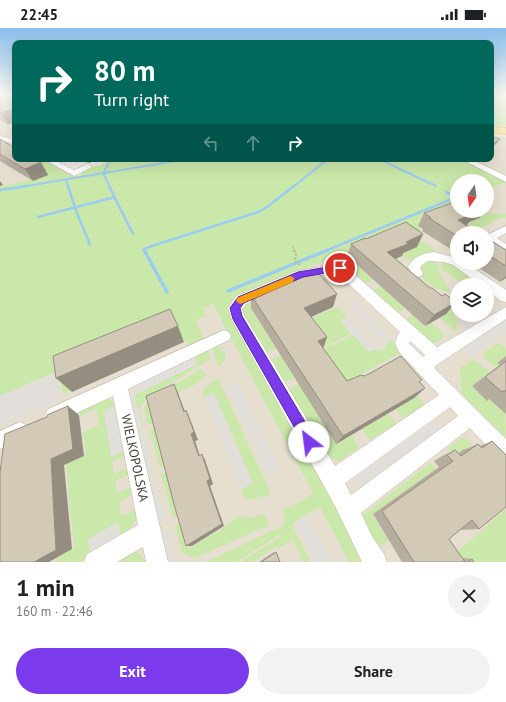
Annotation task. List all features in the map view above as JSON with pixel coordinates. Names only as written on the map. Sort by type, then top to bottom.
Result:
[{"type":"main road","points":[[494,126],[506,127]]},
{"type":"main road","points":[[494,129],[506,131]]},
{"type":"street","points":[[2,140],[12,142]]},
{"type":"street","points":[[53,162],[74,173],[88,167]]},
{"type":"street","points":[[471,162],[506,179]]},
{"type":"street","points":[[506,229],[489,238],[506,249]]},
{"type":"street","points":[[417,273],[414,267],[427,257],[442,257],[450,260]]},
{"type":"street","points":[[373,559],[355,528],[348,510],[332,480],[237,316],[235,308],[237,303],[241,300],[301,274],[340,268],[436,356]]},
{"type":"street","points":[[467,270],[506,297]]},
{"type":"street","points":[[427,372],[428,362],[506,312]]},
{"type":"street","points":[[411,332],[403,338],[402,343],[404,348],[506,452]]},
{"type":"street","points":[[0,440],[224,336]]},
{"type":"street","name":"WIELKOPOLSKA","points":[[114,388],[157,562]]},
{"type":"street","points":[[332,480],[452,397]]},
{"type":"street","points":[[348,510],[471,417]]},
{"type":"street","points":[[95,562],[150,530]]},
{"type":"path","points":[[293,247],[296,254],[295,261],[300,265]]},
{"type":"shaded area","points":[[0,119],[12,119],[12,140],[8,145],[12,153],[12,162],[24,162],[59,174],[40,182],[0,188]]},
{"type":"shaded area","points":[[494,136],[506,137],[506,181],[469,162],[494,162]]},
{"type":"shaded area","points":[[506,182],[506,562],[0,562],[0,392],[218,299],[450,205],[450,218],[494,218],[494,187]]},
{"type":"shaded area","points":[[353,299],[391,340],[385,345],[347,303]]},
{"type":"shaded area","points":[[348,316],[377,349],[368,352],[342,321]]},
{"type":"shaded area","points":[[506,319],[506,333],[471,356],[461,349]]},
{"type":"shaded area","points":[[464,322],[480,322],[469,329]]},
{"type":"shaded area","points":[[193,355],[198,364],[134,395],[131,385]]},
{"type":"shaded area","points":[[54,373],[55,380],[60,379],[61,388],[57,391],[58,400],[0,427],[0,396]]},
{"type":"shaded area","points":[[237,382],[279,468],[268,474],[227,387]]},
{"type":"shaded area","points":[[214,393],[253,483],[241,490],[204,398]]},
{"type":"shaded area","points":[[134,395],[143,428],[137,431],[129,397]]},
{"type":"shaded area","points":[[115,406],[124,451],[111,457],[104,411]]},
{"type":"shaded area","points":[[432,420],[441,430],[364,489],[355,476]]},
{"type":"shaded area","points":[[144,433],[153,471],[147,474],[138,436]]},
{"type":"shaded area","points":[[155,477],[166,522],[159,526],[148,480]]},
{"type":"shaded area","points":[[307,514],[331,562],[314,562],[295,522]]},
{"type":"shaded area","points":[[118,522],[121,538],[90,556],[88,539]]},
{"type":"shaded area","points":[[168,529],[175,562],[167,562],[161,533]]},
{"type":"green space","points":[[494,119],[506,119],[506,126],[494,124]]},
{"type":"green space","points":[[24,162],[47,162],[73,176],[81,175],[81,172],[90,167],[102,165],[104,162],[106,162],[103,167],[107,162],[469,162],[491,174],[450,174],[450,210],[416,226],[422,230],[418,232],[420,239],[435,250],[436,253],[417,260],[409,260],[405,258],[400,255],[417,246],[398,233],[347,256],[352,261],[346,264],[335,257],[304,269],[300,266],[303,269],[236,299],[366,562],[349,562],[320,507],[292,524],[310,562],[303,562],[293,539],[279,548],[277,546],[253,562],[241,562],[280,537],[279,535],[236,562],[206,562],[284,525],[283,508],[297,504],[313,493],[213,304],[204,308],[206,316],[196,320],[205,340],[190,347],[187,341],[185,342],[177,325],[66,394],[62,392],[60,379],[55,381],[54,373],[0,396],[0,186],[30,180],[32,181],[48,175]]},
{"type":"green space","points":[[494,176],[506,182],[494,187]]},
{"type":"green space","points":[[494,214],[506,214],[506,218],[501,218],[484,226],[469,226],[466,224],[479,218],[494,218]]},
{"type":"green space","points":[[395,257],[416,274],[450,309],[450,322],[457,322],[456,330],[455,331],[440,318],[446,314],[388,266]]},
{"type":"green space","points":[[437,259],[440,274],[450,292],[430,285],[422,277],[418,266],[423,261]]},
{"type":"green space","points":[[441,260],[444,260],[450,263],[450,270],[462,270],[470,278],[454,278],[442,269]]},
{"type":"green space","points":[[357,266],[373,280],[364,284],[350,271],[350,269]]},
{"type":"green space","points":[[380,286],[405,309],[398,313],[372,291]]},
{"type":"green space","points":[[257,299],[262,304],[251,309],[276,349],[268,352],[266,352],[242,311],[244,304]]},
{"type":"green space","points":[[338,307],[347,317],[340,320],[351,334],[322,348],[309,319]]},
{"type":"green space","points":[[412,315],[425,327],[432,323],[444,334],[442,335],[444,337],[432,345],[404,320]]},
{"type":"green space","points":[[354,335],[368,352],[375,349],[379,351],[387,348],[385,343],[391,340],[403,352],[354,378],[351,387],[322,350]]},
{"type":"green space","points":[[498,343],[506,348],[506,358],[504,357],[497,362],[500,365],[496,368],[483,357],[485,356],[482,354]]},
{"type":"green space","points":[[212,346],[220,348],[226,355],[225,360],[218,367]]},
{"type":"green space","points":[[208,348],[210,359],[148,397],[139,408],[143,428],[134,395],[198,364],[193,355]]},
{"type":"green space","points":[[280,355],[294,378],[284,382],[271,360]]},
{"type":"green space","points":[[474,359],[490,373],[471,386],[487,401],[489,399],[506,415],[506,438],[462,394],[460,368]]},
{"type":"green space","points":[[201,369],[206,375],[193,386],[152,404],[154,423],[148,425],[144,408],[150,399]]},
{"type":"green space","points":[[218,378],[271,494],[249,500],[244,496],[241,490],[252,482],[214,393],[204,398],[203,394],[205,388]]},
{"type":"green space","points":[[299,384],[336,444],[352,435],[359,448],[339,461],[328,456],[289,390]]},
{"type":"green space","points":[[417,396],[425,405],[403,417],[396,409]]},
{"type":"green space","points":[[108,398],[115,406],[111,456],[124,451],[125,456],[112,462],[114,474],[127,468],[128,475],[115,481],[117,493],[131,487],[132,495],[119,502],[121,516],[135,509],[137,519],[121,538],[119,523],[90,556],[80,562],[57,562],[57,558],[74,548],[66,464],[86,455],[83,432],[99,425],[96,409],[80,416],[80,413],[66,419],[65,414]]},
{"type":"green space","points":[[388,414],[395,422],[395,425],[370,440],[362,429]]},
{"type":"green space","points":[[155,428],[165,465],[160,468],[150,430]]},
{"type":"green space","points":[[462,438],[469,440],[472,444],[454,456],[448,448]]},
{"type":"green space","points":[[430,463],[436,469],[428,474],[431,478],[423,478],[372,514],[388,540],[381,546],[379,545],[368,531],[364,522],[365,514]]},
{"type":"green space","points":[[167,471],[179,515],[173,518],[161,474]]},
{"type":"green space","points":[[506,509],[506,562],[462,562],[456,553]]},
{"type":"green space","points":[[264,514],[269,525],[195,558],[182,553],[175,525],[181,522],[183,523],[190,548],[240,516],[250,518]]},
{"type":"green space","points":[[128,552],[138,553],[146,562],[112,562]]},
{"type":"building","points":[[494,137],[500,139],[494,143]]},
{"type":"building","points":[[0,139],[12,146],[12,161],[0,154]]},
{"type":"building","points":[[13,162],[41,162],[25,169]]},
{"type":"building","points":[[450,204],[450,218],[463,218],[458,220],[467,226],[450,226],[450,232],[424,213]]},
{"type":"building","points":[[406,222],[423,234],[406,242],[408,244],[387,252],[430,288],[442,296],[445,294],[450,298],[450,306],[434,315],[351,244],[365,238],[366,239]]},
{"type":"building","points":[[494,242],[506,250],[506,266],[494,258]]},
{"type":"building","points":[[316,270],[337,294],[304,308],[327,337],[318,341],[347,381],[361,375],[365,376],[401,356],[422,380],[419,382],[425,388],[343,436],[251,295]]},
{"type":"building","points":[[170,309],[178,326],[56,378],[53,356]]},
{"type":"building","points":[[506,361],[506,392],[504,390],[502,392],[485,377]]},
{"type":"building","points":[[174,384],[184,412],[186,410],[194,432],[191,434],[199,456],[202,454],[210,479],[207,481],[222,524],[186,546],[146,396]]},
{"type":"building","points":[[68,406],[73,449],[51,459],[56,550],[34,562],[0,562],[0,472],[5,434],[47,417],[47,415]]},
{"type":"building","points":[[492,441],[506,455],[506,507],[479,529],[472,520],[449,539],[465,562],[414,562],[382,511],[453,461],[447,455],[455,450],[461,456],[478,444],[482,448]]},
{"type":"building","points":[[276,552],[280,562],[261,562]]},
{"type":"waterway","points":[[103,173],[109,162]]},
{"type":"waterway","points":[[103,173],[169,162]]},
{"type":"waterway","points":[[293,187],[324,162]]},
{"type":"waterway","points":[[385,162],[436,186]]},
{"type":"waterway","points":[[66,179],[103,173]]},
{"type":"waterway","points":[[103,173],[110,187]]},
{"type":"waterway","points":[[26,186],[66,179]]},
{"type":"waterway","points":[[66,179],[68,187]]},
{"type":"waterway","points":[[0,190],[26,186]]},
{"type":"waterway","points":[[21,187],[26,186]]},
{"type":"waterway","points":[[68,186],[75,207]]},
{"type":"waterway","points":[[109,186],[115,197]]},
{"type":"waterway","points":[[144,251],[146,248],[258,212],[267,207],[294,186]]},
{"type":"waterway","points":[[325,251],[457,197],[446,192]]},
{"type":"waterway","points":[[75,207],[115,197]]},
{"type":"waterway","points":[[115,197],[133,234]]},
{"type":"waterway","points":[[38,217],[75,207]]},
{"type":"waterway","points":[[75,207],[90,245]]},
{"type":"waterway","points":[[298,262],[328,250]]},
{"type":"waterway","points":[[144,251],[167,292]]},
{"type":"waterway","points":[[228,291],[296,263]]},
{"type":"slow traffic","points":[[240,301],[290,279]]},
{"type":"route","points":[[309,442],[237,316],[235,308],[237,303],[241,300],[301,274],[340,268]]}]
